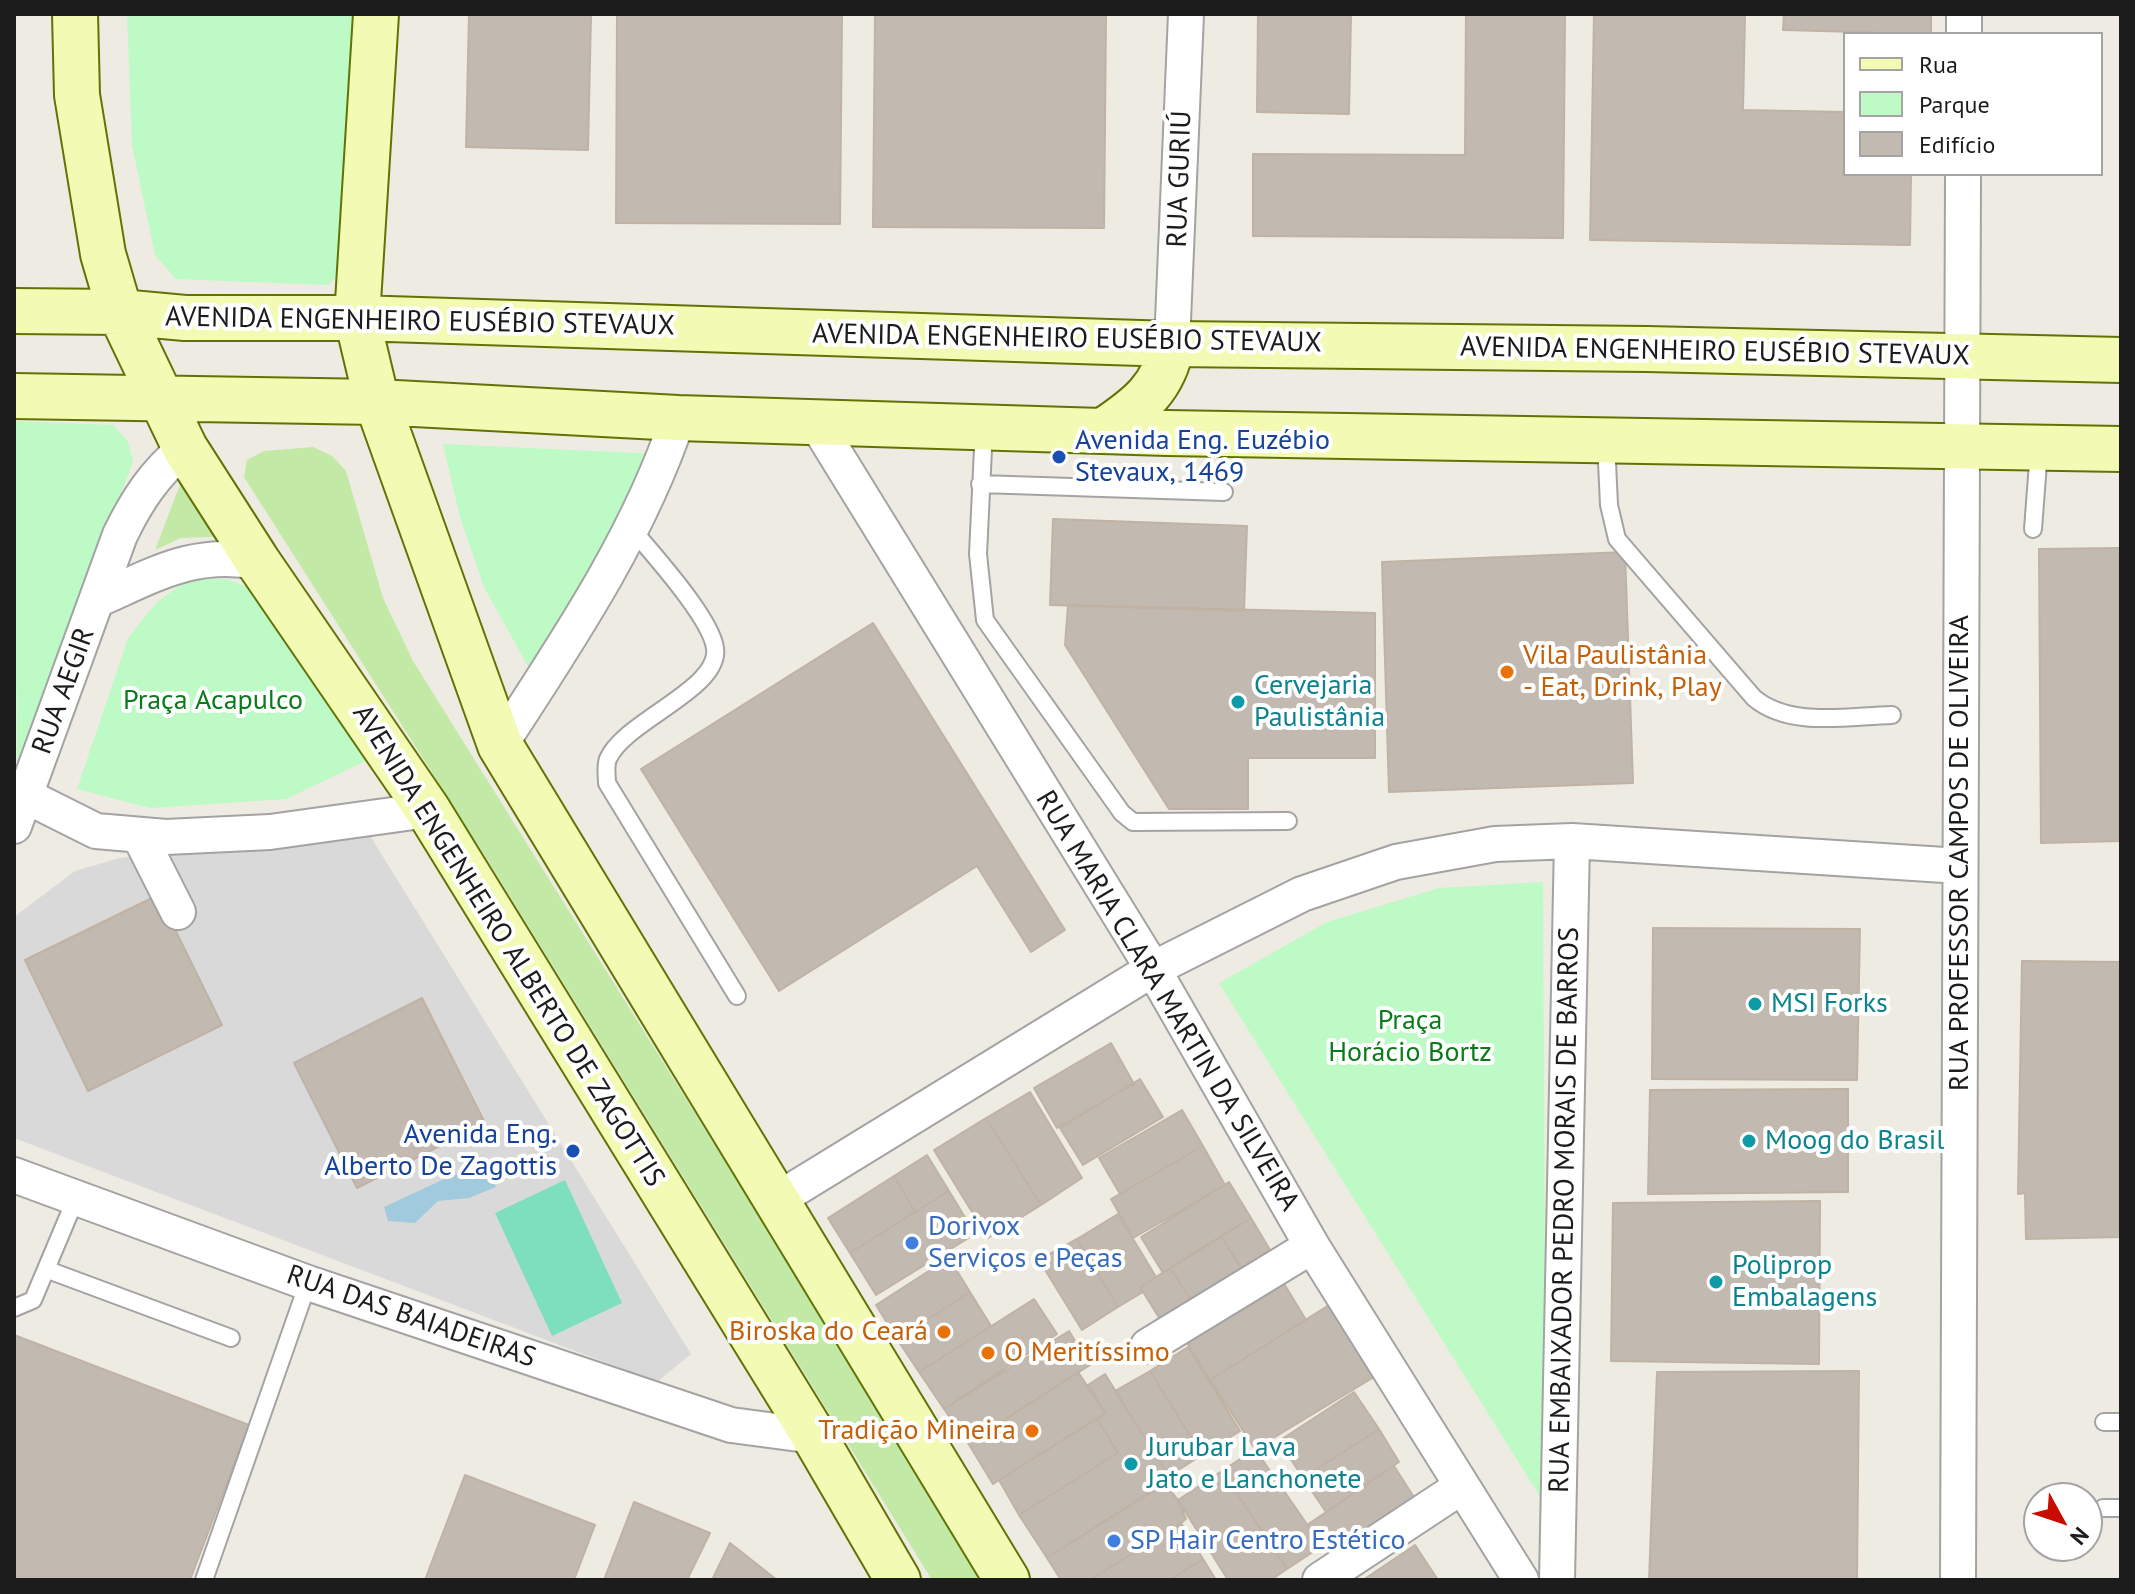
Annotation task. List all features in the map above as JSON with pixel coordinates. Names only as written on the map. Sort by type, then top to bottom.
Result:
[{"type":"main road","name":"AVENIDA ENGENHEIRO ALBERTO DE ZAGOTTIS","points":[[75,14],[77,95],[103,254],[120,312],[185,448],[258,562],[428,810],[814,1436],[898,1580]]},
{"type":"main road","points":[[376,14],[357,318],[377,402],[500,745],[1007,1580]]},
{"type":"main road","name":"AVENIDA ENGENHEIRO EUSÉBIO STEVAUX","points":[[14,311],[120,312],[185,318],[357,318],[1172,344],[2121,360]]},
{"type":"main road","points":[[1103,431],[1139,407],[1159,385],[1168,367],[1172,344]]},
{"type":"main road","points":[[14,396],[377,402],[678,418],[1103,431],[2121,449]]},
{"type":"street","name":"RUA GURIÚ","points":[[1172,344],[1186,14]]},
{"type":"street","name":"RUA PROFESSOR CAMPOS DE OLIVEIRA","points":[[1958,1580],[1963,176]]},
{"type":"street","points":[[500,745],[600,589],[662,466],[678,418]]},
{"type":"street","name":"RUA MARIA CLARA MARTIN DA SILVEIRA","points":[[815,421],[1153,969],[1312,1246],[1521,1580]]},
{"type":"street","name":"RUA AEGIR","points":[[18,804],[138,498],[159,470],[185,448]]},
{"type":"street","name":"RUA AEGIR","points":[[97,600],[176,565],[204,558],[229,557],[258,562]]},
{"type":"street","points":[[18,804],[96,831],[166,837],[270,832],[428,810]]},
{"type":"street","points":[[139,835],[178,912]]},
{"type":"street","points":[[775,1201],[1153,969],[1302,894],[1396,862],[1495,844],[1572,841],[1960,866]]},
{"type":"street","name":"RUA EMBAIXADOR PEDRO MORAIS DE BARROS","points":[[1557,1580],[1572,841]]},
{"type":"street","name":"RUA DAS BAIADEIRAS","points":[[14,1175],[308,1283],[731,1425],[814,1436]]},
{"type":"street","points":[[1148,1346],[1312,1246]]},
{"type":"street","points":[[1320,1580],[1461,1487]]},
{"type":"lane","points":[[985,426],[978,554],[985,620],[1122,813],[1133,822],[1288,821]]},
{"type":"lane","points":[[1606,440],[1609,505],[1617,539],[1754,698],[1767,709],[1786,717],[1892,715]]},
{"type":"lane","points":[[2033,529],[2039,448]]},
{"type":"lane","points":[[980,484],[1224,492]]},
{"type":"lane","points":[[631,528],[686,595],[715,646],[715,663],[701,680],[619,742],[606,762],[607,783],[737,996]]},
{"type":"lane","points":[[14,1308],[33,1300],[76,1198]]},
{"type":"lane","points":[[48,1270],[231,1338]]},
{"type":"lane","points":[[204,1580],[308,1283]]},
{"type":"lane","points":[[2103,1508],[2121,1508]]},
{"type":"shaded area","points":[[369,834],[691,1354],[657,1382],[14,1138],[14,917],[75,871],[120,858]]},
{"type":"green space","points":[[127,14],[367,14],[350,264],[328,285],[176,279],[155,255],[132,145]]},
{"type":"green space","name":"Praça Acapulco","points":[[14,421],[113,425],[128,442],[133,462],[17,768]]},
{"type":"green space","points":[[443,444],[657,454],[600,571],[530,670],[484,587],[460,517]]},
{"type":"green space","points":[[313,447],[332,456],[346,471],[383,598],[413,661],[986,1580],[932,1580],[487,859],[244,477],[247,460],[264,451]]},
{"type":"green space","points":[[186,469],[235,536],[181,538],[155,550]]},
{"type":"green space","name":"Praça Acapulco","points":[[190,578],[227,579],[263,593],[374,757],[286,799],[150,808],[77,789],[128,638],[156,603]]},
{"type":"green space","name":"Praça Horácio Bortz","points":[[1543,882],[1546,1506],[1219,983],[1327,922],[1439,888]]},
{"type":"green space","points":[[565,1180],[622,1303],[552,1336],[495,1213]]},
{"type":"water","points":[[483,1161],[496,1187],[469,1198],[438,1201],[415,1223],[388,1221],[384,1207]]},
{"type":"building","points":[[469,14],[591,15],[588,150],[466,147]]},
{"type":"building","points":[[617,14],[842,14],[840,224],[616,223]]},
{"type":"building","points":[[875,14],[1106,14],[1104,228],[873,227]]},
{"type":"building","points":[[1258,14],[1351,14],[1349,114],[1257,112]]},
{"type":"building","points":[[1466,14],[1565,14],[1563,238],[1253,236],[1253,154],[1465,155]]},
{"type":"building","points":[[1594,14],[1745,14],[1743,110],[1843,112],[1843,176],[1911,176],[1910,245],[1590,240]]},
{"type":"building","points":[[1784,14],[1931,14],[1931,32],[1783,30]]},
{"type":"building","points":[[1053,519],[1247,526],[1244,611],[1050,605]]},
{"type":"building","points":[[2121,548],[2121,841],[2041,843],[2039,549]]},
{"type":"building","name":"Vila Paulistânia - Eat, Drink, Play","points":[[1625,552],[1633,783],[1389,792],[1382,562]]},
{"type":"building","name":"Cervejaria Paulistânia","points":[[1068,605],[1375,613],[1375,758],[1248,758],[1248,809],[1169,809],[1065,645]]},
{"type":"building","points":[[873,623],[1065,930],[1031,952],[977,866],[779,991],[641,769]]},
{"type":"building","points":[[158,895],[222,1025],[88,1091],[25,960]]},
{"type":"building","name":"MSI Forks","points":[[1653,928],[1860,929],[1857,1080],[1652,1079]]},
{"type":"building","points":[[2022,961],[2121,962],[2121,1237],[2026,1239],[2025,1193],[2018,1194]]},
{"type":"building","points":[[422,998],[485,1123],[357,1188],[294,1063]]},
{"type":"building","points":[[1111,1043],[1134,1084],[1057,1128],[1034,1088]]},
{"type":"building","points":[[1140,1079],[1163,1117],[1083,1165],[1060,1128]]},
{"type":"building","name":"Moog do Brasil","points":[[1848,1089],[1848,1192],[1648,1194],[1650,1090]]},
{"type":"building","points":[[1030,1092],[1082,1178],[1041,1205],[986,1118]]},
{"type":"building","points":[[1182,1110],[1203,1146],[1120,1194],[1099,1158]]},
{"type":"building","points":[[986,1118],[1041,1205],[988,1238],[934,1150]]},
{"type":"building","points":[[1203,1146],[1225,1185],[1133,1238],[1111,1199]]},
{"type":"building","points":[[927,1155],[949,1191],[915,1212],[894,1176]]},
{"type":"building","points":[[894,1176],[915,1212],[850,1253],[828,1218]]},
{"type":"building","points":[[1229,1182],[1251,1218],[1163,1273],[1141,1237]]},
{"type":"building","name":"Dorivox Serviços e Peças","points":[[949,1191],[975,1234],[876,1295],[850,1253]]},
{"type":"building","name":"Poliprop Embalagens","points":[[1820,1201],[1819,1364],[1611,1361],[1613,1203]]},
{"type":"building","points":[[1118,1214],[1156,1277],[1140,1287],[1143,1292],[1118,1307],[1077,1239]]},
{"type":"building","points":[[1251,1218],[1276,1260],[1247,1278],[1221,1236]]},
{"type":"building","points":[[1221,1236],[1249,1280],[1199,1312],[1170,1268]]},
{"type":"building","points":[[1077,1239],[1118,1307],[1082,1330],[1039,1260]]},
{"type":"building","points":[[949,1258],[970,1292],[897,1339],[876,1305]]},
{"type":"building","points":[[1170,1268],[1199,1312],[1168,1332],[1140,1287]]},
{"type":"building","points":[[1283,1282],[1306,1320],[1210,1380],[1186,1341]]},
{"type":"building","name":"Biroska do Ceará","points":[[970,1292],[991,1326],[919,1372],[897,1339]]},
{"type":"building","name":"O Meritíssimo","points":[[1034,1299],[1057,1334],[944,1409],[919,1372]]},
{"type":"building","points":[[1329,1305],[1374,1377],[1255,1449],[1210,1380]]},
{"type":"building","points":[[1069,1331],[1090,1365],[968,1443],[944,1409]]},
{"type":"building","points":[[14,1335],[249,1425],[190,1580],[14,1580]]},
{"type":"building","points":[[1188,1347],[1240,1431],[1202,1455],[1150,1371]]},
{"type":"building","points":[[1150,1371],[1202,1455],[1169,1476],[1115,1391]]},
{"type":"building","points":[[1859,1371],[1857,1580],[1649,1580],[1657,1372]]},
{"type":"building","name":"Tradição Mineira","points":[[1078,1372],[1105,1413],[993,1484],[968,1443]]},
{"type":"building","name":"Jurubar Lava Jato e Lanchonete","points":[[1105,1374],[1171,1480],[1047,1558],[1019,1515],[1118,1453],[1097,1419],[1105,1413],[1088,1385]]},
{"type":"building","points":[[1354,1392],[1379,1429],[1303,1478],[1279,1441]]},
{"type":"building","points":[[1097,1419],[1118,1453],[1019,1515],[999,1480]]},
{"type":"building","points":[[1379,1429],[1399,1462],[1326,1512],[1303,1478]]},
{"type":"building","points":[[1255,1449],[1322,1546],[1287,1569],[1222,1471]]},
{"type":"building","points":[[1394,1466],[1419,1505],[1333,1562],[1307,1525]]},
{"type":"building","points":[[1222,1471],[1287,1569],[1271,1580],[1228,1580],[1178,1500]]},
{"type":"building","points":[[465,1475],[595,1525],[574,1580],[425,1580]]},
{"type":"building","name":"SP Hair Centro Estético","points":[[1164,1483],[1178,1500],[1186,1519],[1090,1580],[1061,1580],[1047,1558]]},
{"type":"building","points":[[634,1502],[710,1533],[687,1580],[604,1580]]},
{"type":"building","points":[[1181,1523],[1203,1559],[1170,1580],[1090,1580]]},
{"type":"building","points":[[730,1543],[777,1580],[712,1580]]},
{"type":"building","points":[[1415,1545],[1438,1580],[1363,1580]]},
{"type":"building","points":[[1203,1559],[1216,1580],[1170,1580]]},
{"type":"place","name":"Avenida Eng. Euzébio Stevaux, 1469","points":[[1059,457]]},
{"type":"place","name":"Vila Paulistânia - Eat, Drink, Play","points":[[1507,672]]},
{"type":"place","name":"Cervejaria Paulistânia","points":[[1238,702]]},
{"type":"place","name":"MSI Forks","points":[[1755,1004]]},
{"type":"place","name":"Moog do Brasil","points":[[1749,1141]]},
{"type":"place","name":"Avenida Eng. Alberto De Zagottis","points":[[573,1151]]},
{"type":"place","name":"Dorivox Serviços e Peças","points":[[912,1243]]},
{"type":"place","name":"Poliprop Embalagens","points":[[1716,1282]]},
{"type":"place","name":"Biroska do Ceará","points":[[944,1332]]},
{"type":"place","name":"O Meritíssimo","points":[[988,1353]]},
{"type":"place","name":"Tradição Mineira","points":[[1032,1431]]},
{"type":"place","name":"Jurubar Lava Jato e Lanchonete","points":[[1131,1464]]},
{"type":"place","name":"SP Hair Centro Estético","points":[[1114,1541]]}]
